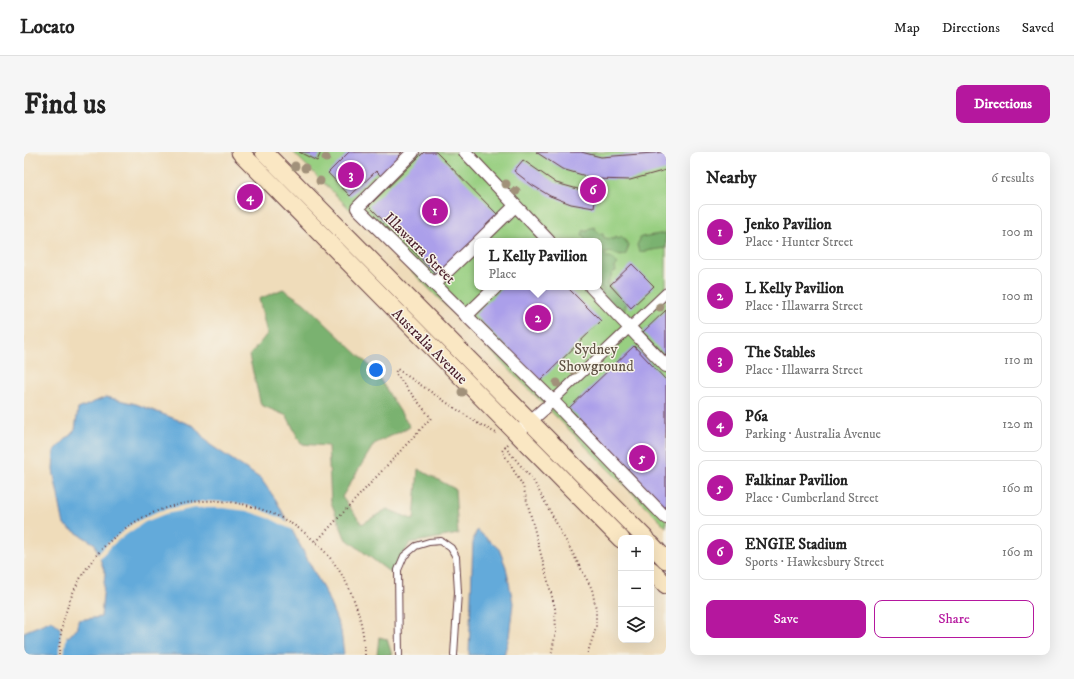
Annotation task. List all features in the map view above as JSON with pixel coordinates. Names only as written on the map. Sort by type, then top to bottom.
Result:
[{"type":"main road","name":"Australia Avenue","points":[[240,152],[510,436],[618,536]]},
{"type":"main road","name":"Australia Avenue","points":[[264,152],[642,535]]},
{"type":"main road","points":[[654,547],[666,560]]},
{"type":"main road","points":[[652,571],[666,585]]},
{"type":"street","name":"Illawarra Street","points":[[413,152],[357,208],[466,316],[549,404],[666,518]]},
{"type":"street","points":[[465,152],[544,238]]},
{"type":"street","points":[[482,238],[515,206]]},
{"type":"street","points":[[434,284],[474,246]]},
{"type":"street","points":[[466,316],[493,290]]},
{"type":"street","points":[[595,290],[666,366]]},
{"type":"street","points":[[510,436],[531,421],[666,293]]},
{"type":"lane","points":[[399,655],[398,570],[404,556],[416,546],[429,542],[441,541],[451,548],[456,557],[458,592],[454,655]]},
{"type":"path","points":[[316,542],[431,418],[395,373],[397,369],[477,424],[510,436],[511,442],[502,451],[524,486],[555,608],[556,632],[551,655]]},
{"type":"path","points":[[505,447],[532,480],[592,589],[596,609],[596,627],[587,655]]},
{"type":"path","points":[[59,655],[60,638],[65,610],[76,583],[92,559],[112,538],[136,522],[162,510],[190,503],[212,502],[248,505],[275,515],[300,529],[316,542],[340,570],[354,597],[362,625],[365,655]]},
{"type":"green space","name":"Sydney Showground","points":[[293,152],[666,152],[666,527]]},
{"type":"green space","points":[[594,227],[599,234],[603,234],[604,238],[614,239],[615,236],[619,239],[621,236],[629,245],[626,254],[621,256],[610,252],[604,254],[618,264],[615,267],[616,271],[613,272],[607,285],[611,284],[627,302],[622,317],[600,296],[603,289],[602,238],[584,238],[582,234],[584,230],[587,232],[588,229]]},
{"type":"green space","points":[[666,233],[666,248],[639,252],[637,245],[641,237]]},
{"type":"green space","points":[[283,289],[304,303],[374,370],[410,427],[374,444],[342,497],[362,524],[387,509],[414,520],[418,469],[455,489],[458,534],[410,543],[392,574],[345,538],[331,502],[328,446],[301,444],[287,416],[261,405],[249,356],[267,334],[259,299]]},
{"type":"green space","points":[[379,637],[387,639],[392,655],[377,655]]},
{"type":"water","points":[[106,397],[136,404],[194,426],[209,444],[261,479],[276,500],[327,596],[341,631],[344,655],[24,655],[24,632],[52,620],[68,637],[78,628],[78,620],[101,617],[105,573],[95,544],[64,525],[53,470],[54,451],[75,430],[78,409]]},
{"type":"water","points":[[477,530],[499,549],[506,567],[513,603],[509,637],[504,655],[469,655],[473,540]]},
{"type":"pier","points":[[203,501],[233,502],[258,508],[289,522],[294,531],[271,519],[247,511],[223,508],[196,508],[165,514],[145,522],[117,541],[98,560],[97,555],[106,545],[133,523],[158,511]]},
{"type":"pier","points":[[61,626],[67,633],[64,655],[59,655]]},
{"type":"building","points":[[299,152],[321,152],[317,161]]},
{"type":"building","points":[[349,152],[402,152],[398,156],[400,158],[382,177],[376,171],[350,196],[328,173]]},
{"type":"building","points":[[424,152],[436,152],[499,216],[477,238],[474,238],[474,241],[438,276],[369,206]]},
{"type":"building","points":[[536,152],[581,152],[601,157],[666,152],[666,170],[630,180],[596,179],[562,169]]},
{"type":"building","points":[[523,160],[556,183],[596,194],[594,208],[571,204],[550,196],[532,185],[514,171]]},
{"type":"building","points":[[632,264],[654,286],[631,308],[610,285]]},
{"type":"building","points":[[500,290],[570,290],[601,321],[540,381],[475,315]]},
{"type":"building","points":[[666,310],[666,356],[643,332]]},
{"type":"building","points":[[634,346],[666,380],[666,509],[569,408]]},
{"type":"place","name":"The Stables","points":[[351,175]]},
{"type":"place","name":"ENGIE Stadium","points":[[593,190]]},
{"type":"place","name":"P6a","points":[[250,197]]},
{"type":"place","name":"Jenko Pavilion","points":[[435,211]]},
{"type":"place","name":"L Kelly Pavilion","points":[[538,318]]},
{"type":"place","name":"Falkinar Pavilion","points":[[642,458]]}]
